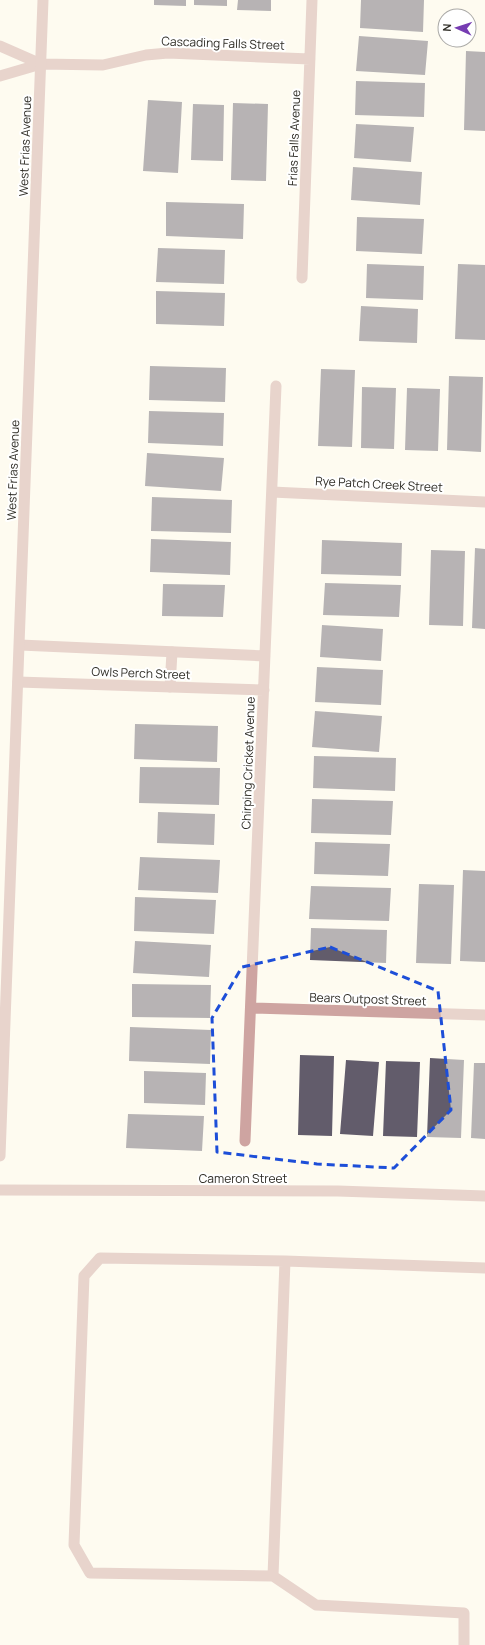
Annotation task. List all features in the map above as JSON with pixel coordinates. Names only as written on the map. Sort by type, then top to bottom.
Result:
[{"type":"street","name":"West Frias Avenue","points":[[0,1156],[5,915],[20,645],[43,0]]},
{"type":"street","name":"Frias Falls Avenue","points":[[302,278],[312,0]]},
{"type":"street","name":"Cascading Falls Street","points":[[0,46],[41,64]]},
{"type":"street","name":"Cascading Falls Street","points":[[0,76],[41,64],[104,65],[146,55],[168,53],[310,59]]},
{"type":"street","name":"Chirping Cricket Avenue","points":[[245,1140],[276,386]]},
{"type":"street","name":"Rye Patch Creek Street","points":[[272,492],[485,502]]},
{"type":"street","name":"Owls Perch Street","points":[[20,645],[264,656]]},
{"type":"street","points":[[170,687],[172,652]]},
{"type":"street","name":"Owls Perch Street","points":[[18,682],[264,690]]},
{"type":"street","name":"Bears Outpost Street","points":[[251,1008],[485,1015]]},
{"type":"street","name":"Cameron Street","points":[[0,1190],[338,1191],[485,1196]]},
{"type":"street","points":[[464,1645],[464,1613],[316,1605],[273,1576],[90,1573],[74,1545],[84,1276],[100,1258],[286,1261],[485,1268]]},
{"type":"street","points":[[273,1576],[286,1261]]},
{"type":"highlighted area","points":[[330,947],[438,991],[451,1110],[394,1168],[317,1164],[217,1152],[212,1018],[242,967]]},
{"type":"building","points":[[154,0],[186,0],[186,6],[154,5]]},
{"type":"building","points":[[194,0],[227,0],[227,6],[194,5]]},
{"type":"building","points":[[238,0],[271,0],[271,11],[237,10]]},
{"type":"building","points":[[361,0],[424,0],[423,32],[360,28]]},
{"type":"building","points":[[359,36],[428,41],[425,75],[356,71]]},
{"type":"building","points":[[466,51],[485,52],[485,131],[464,130]]},
{"type":"building","points":[[356,81],[425,83],[424,117],[355,115]]},
{"type":"building","points":[[148,100],[182,102],[178,173],[143,171]]},
{"type":"building","points":[[233,103],[268,104],[266,181],[231,180]]},
{"type":"building","points":[[193,104],[224,105],[223,161],[191,160]]},
{"type":"building","points":[[356,124],[414,127],[411,162],[354,158]]},
{"type":"building","points":[[353,167],[422,172],[420,205],[351,200]]},
{"type":"building","points":[[166,202],[244,204],[243,239],[166,236]]},
{"type":"building","points":[[357,217],[424,219],[422,254],[356,251]]},
{"type":"building","points":[[158,248],[225,250],[224,284],[156,282]]},
{"type":"building","points":[[367,264],[424,266],[423,300],[366,298]]},
{"type":"building","points":[[458,264],[485,265],[485,340],[455,339]]},
{"type":"building","points":[[156,291],[225,293],[224,326],[156,324]]},
{"type":"building","points":[[361,306],[418,309],[417,343],[359,341]]},
{"type":"building","points":[[150,366],[226,368],[225,402],[149,400]]},
{"type":"building","points":[[321,369],[355,370],[352,447],[318,446]]},
{"type":"building","points":[[449,376],[483,377],[481,452],[447,450]]},
{"type":"building","points":[[362,387],[396,388],[394,449],[361,448]]},
{"type":"building","points":[[407,388],[440,389],[438,451],[405,450]]},
{"type":"building","points":[[149,411],[224,413],[223,446],[148,443]]},
{"type":"building","points":[[147,453],[224,458],[221,491],[145,486]]},
{"type":"building","points":[[152,497],[232,500],[231,533],[151,531]]},
{"type":"building","points":[[151,539],[231,542],[230,575],[150,572]]},
{"type":"building","points":[[322,540],[402,543],[401,576],[321,574]]},
{"type":"building","points":[[475,548],[485,549],[485,629],[472,628]]},
{"type":"building","points":[[431,550],[465,551],[463,626],[429,625]]},
{"type":"building","points":[[325,583],[401,585],[399,617],[323,615]]},
{"type":"building","points":[[163,584],[225,585],[223,617],[162,616]]},
{"type":"building","points":[[322,625],[383,629],[381,661],[320,657]]},
{"type":"building","points":[[317,667],[383,670],[381,705],[315,702]]},
{"type":"building","points":[[315,711],[382,716],[379,752],[312,747]]},
{"type":"building","points":[[135,724],[218,726],[217,762],[134,759]]},
{"type":"building","points":[[314,756],[396,758],[395,791],[313,788]]},
{"type":"building","points":[[140,767],[220,768],[219,805],[139,803]]},
{"type":"building","points":[[312,799],[393,801],[391,835],[311,833]]},
{"type":"building","points":[[158,812],[215,814],[214,845],[157,843]]},
{"type":"building","points":[[315,842],[390,844],[388,876],[314,874]]},
{"type":"building","points":[[140,857],[220,860],[218,893],[138,890]]},
{"type":"building","points":[[463,870],[485,871],[485,962],[460,961]]},
{"type":"building","points":[[419,884],[454,885],[451,964],[416,963]]},
{"type":"building","points":[[311,886],[391,888],[389,921],[309,919]]},
{"type":"building","points":[[135,897],[216,900],[214,934],[134,931]]},
{"type":"building","points":[[311,928],[387,930],[386,963],[310,960]]},
{"type":"building","points":[[135,941],[211,945],[209,977],[133,973]]},
{"type":"building","points":[[132,984],[211,985],[210,1018],[132,1017]]},
{"type":"building","points":[[130,1027],[211,1030],[210,1064],[129,1061]]},
{"type":"building","points":[[300,1055],[334,1056],[332,1136],[298,1135]]},
{"type":"building","points":[[430,1058],[464,1060],[461,1138],[427,1137]]},
{"type":"building","points":[[346,1060],[379,1062],[373,1136],[340,1134]]},
{"type":"building","points":[[386,1061],[420,1062],[417,1137],[383,1136]]},
{"type":"building","points":[[474,1063],[485,1063],[485,1139],[471,1138]]},
{"type":"building","points":[[144,1071],[206,1073],[205,1105],[144,1103]]},
{"type":"building","points":[[128,1114],[204,1116],[202,1151],[126,1148]]}]
